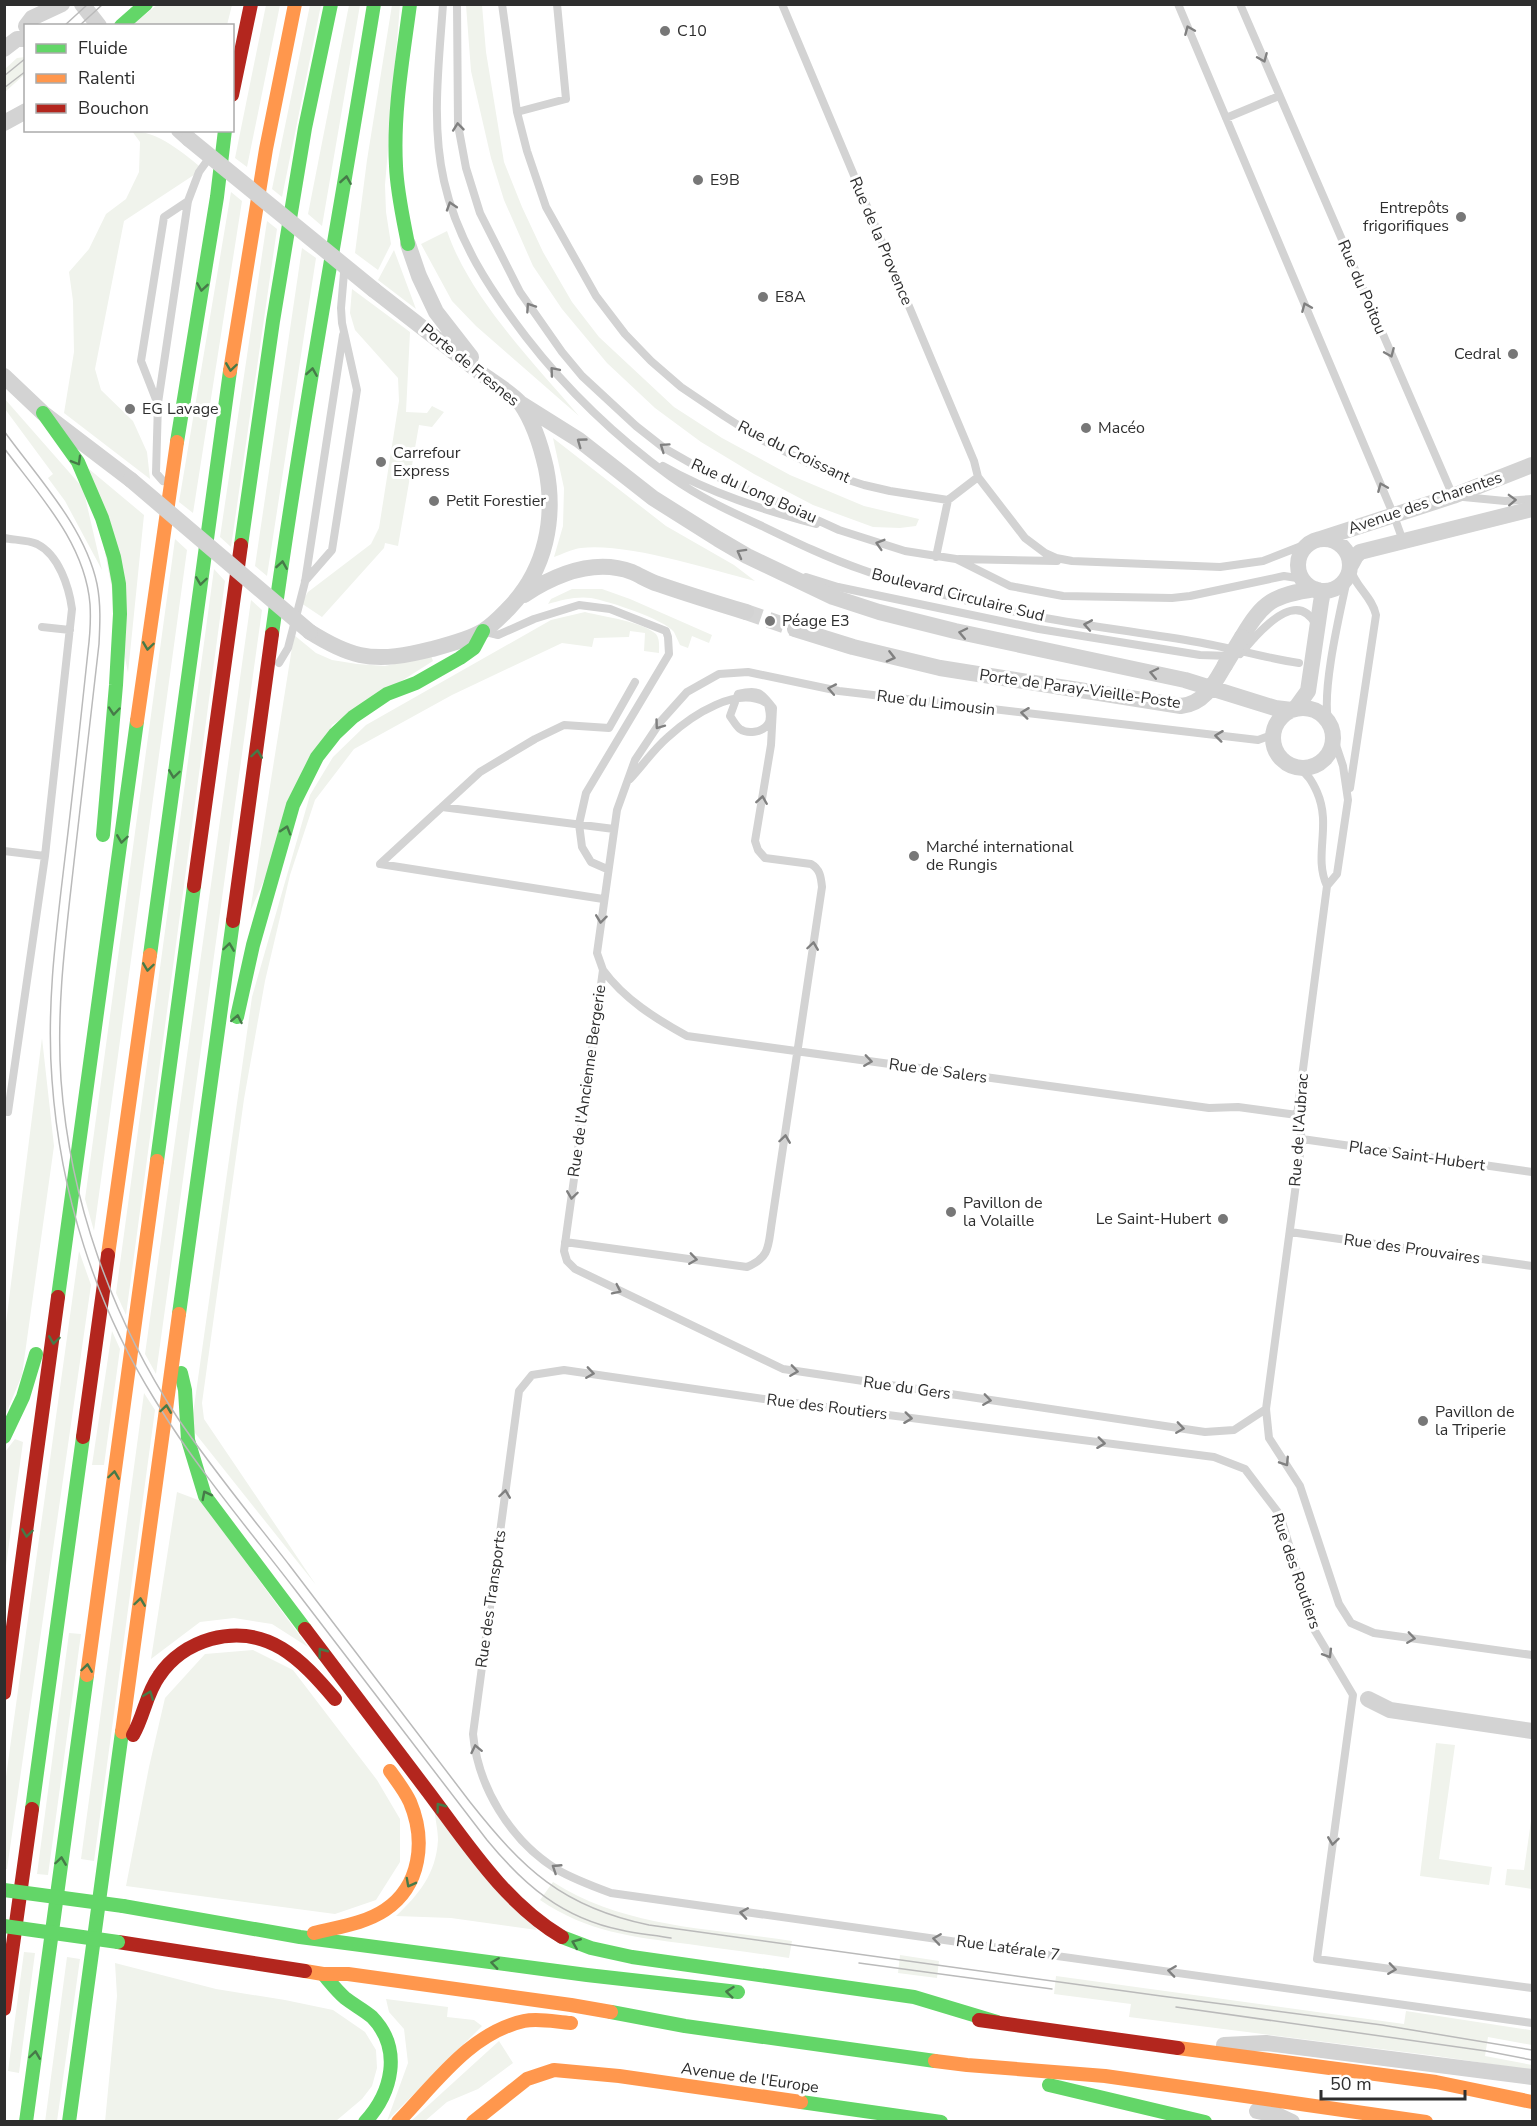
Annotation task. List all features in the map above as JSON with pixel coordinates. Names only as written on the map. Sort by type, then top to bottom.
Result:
[{"type":"main road","points":[[124,24],[146,4]]},
{"type":"main road","points":[[234,85],[251,4]]},
{"type":"main road","points":[[4,2009],[239,309],[266,148],[295,4]]},
{"type":"main road","points":[[26,2121],[273,321],[305,128],[331,4]]},
{"type":"main road","points":[[69,2121],[275,612],[320,320],[336,238],[374,4]]},
{"type":"main road","points":[[408,244],[396,164],[398,105],[410,4]]},
{"type":"main road","points":[[4,1693],[169,490],[225,133]]},
{"type":"main road","points":[[43,413],[78,462],[102,518],[114,557],[119,584],[120,614],[116,686],[102,850]]},
{"type":"main road","points":[[234,1036],[253,945],[279,851],[293,805],[317,757],[334,734],[353,717],[387,694],[416,683],[460,658],[474,648],[483,631]]},
{"type":"main road","points":[[94,930],[90,981],[101,996]]},
{"type":"main road","points":[[206,1109],[222,1097]]},
{"type":"main road","points":[[4,1437],[17,1415],[27,1390],[48,1292],[62,1282]]},
{"type":"main road","points":[[175,1344],[185,1390],[188,1440],[205,1496],[470,1848],[509,1896],[534,1919],[578,1945],[632,1957],[914,1996],[997,2022]]},
{"type":"main road","points":[[121,1744],[132,1738],[138,1728],[153,1685],[171,1661],[184,1650],[225,1635],[265,1640],[290,1652],[317,1677],[343,1709]]},
{"type":"main road","points":[[300,1937],[362,1920],[385,1910],[404,1893],[413,1880],[420,1851],[416,1817],[410,1802],[380,1757]]},
{"type":"main road","points":[[4,1890],[123,1906],[300,1937],[751,1994]]},
{"type":"main road","points":[[4,1926],[323,1974],[348,1974],[571,2005],[685,2026],[967,2065],[1105,2076],[1426,2121]]},
{"type":"main road","points":[[323,1974],[343,1997],[375,2020],[391,2050],[392,2068],[382,2102],[365,2121]]},
{"type":"main road","points":[[915,2013],[997,2022],[1436,2082],[1533,2102]]},
{"type":"main road","points":[[398,2121],[479,2040],[524,2021],[581,2024]]},
{"type":"main road","points":[[604,2024],[685,2026]]},
{"type":"main road","points":[[967,2065],[1206,2121]]},
{"type":"main road","name":"Avenue de l'Europe","points":[[478,2120],[527,2079],[554,2070],[619,2076],[941,2121]]},
{"type":"main road","points":[[76,2076],[86,2101]]},
{"type":"street","points":[[32,24],[62,4]]},
{"type":"street","points":[[82,4],[97,24]]},
{"type":"street","points":[[7,122],[24,107]]},
{"type":"street","points":[[7,122],[24,112]]},
{"type":"street","name":"Porte de Fresnes","points":[[4,376],[43,413],[131,480],[310,633],[334,646],[360,655],[387,657],[425,651],[483,631],[518,599],[540,561],[548,531],[550,501],[548,480],[537,434],[520,403],[374,290],[184,135]]},
{"type":"street","points":[[408,244],[435,312],[486,377]]},
{"type":"street","points":[[520,403],[579,440],[653,498],[718,539],[773,569],[833,597],[912,621],[1185,680],[1221,674],[1275,708],[1293,709],[1310,708],[1317,711],[1331,728],[1332,743],[1329,752],[1323,760],[1306,767],[1297,767],[1281,758],[1273,741],[1277,722],[1293,709],[1308,691],[1317,633],[1322,597],[1299,571],[1300,555],[1313,542],[1325,538],[1341,544],[1346,551],[1349,571]]},
{"type":"street","name":"Avenue des Charentes","points":[[1313,542],[1453,496],[1533,465]]},
{"type":"street","name":"Avenue des Charentes","points":[[1313,588],[1325,591],[1339,586],[1360,552],[1533,509]]},
{"type":"street","points":[[518,599],[567,572],[583,568],[612,567],[633,573],[656,584],[746,612]]},
{"type":"street","name":"Porte de Paray-Vieille-Poste","points":[[795,629],[853,647],[940,668],[1180,706],[1200,701],[1248,637],[1255,615],[1268,603],[1295,592],[1313,588]]},
{"type":"street","points":[[1368,1699],[1390,1710],[1533,1731]]},
{"type":"street","points":[[1178,2048],[1266,2043],[1533,2077]]},
{"type":"street","points":[[1140,2081],[1277,2115],[1292,2121]]},
{"type":"lane","points":[[444,4],[437,128],[444,184],[467,247],[483,278],[505,310],[560,379],[597,417],[642,454],[720,492],[782,515],[839,530]]},
{"type":"lane","name":"Rue du Long Boiau","points":[[457,4],[458,125],[466,168],[480,213],[520,292],[562,352],[607,401],[664,448],[708,473],[839,530],[905,551],[956,559],[1010,586],[1063,596],[1190,596],[1284,576],[1297,578],[1313,588]]},
{"type":"lane","name":"Rue du Croissant","points":[[502,4],[517,112],[526,151],[546,207],[596,296],[625,334],[681,387],[760,439],[839,477],[890,491],[948,500]]},
{"type":"lane","points":[[517,112],[566,99],[557,4]]},
{"type":"lane","name":"Rue de la Provence","points":[[782,4],[974,461],[978,477]]},
{"type":"lane","points":[[1178,4],[1403,541]]},
{"type":"lane","name":"Rue du Poitou","points":[[1240,4],[1453,496]]},
{"type":"lane","points":[[1226,118],[1279,96]]},
{"type":"lane","points":[[169,490],[156,473],[158,404],[188,201],[199,172],[225,133]]},
{"type":"lane","points":[[158,404],[141,361],[164,217],[188,201]]},
{"type":"lane","points":[[305,582],[332,550],[357,390],[343,335],[341,308],[344,273],[336,238]]},
{"type":"lane","points":[[266,685],[288,648],[305,582],[343,335]]},
{"type":"lane","name":"Boulevard Circulaire Sud","points":[[642,454],[671,477],[720,507],[809,549],[864,571],[954,597],[1002,608],[1093,626],[1201,643],[1269,659],[1299,663]]},
{"type":"lane","points":[[936,557],[948,500],[978,477],[1025,538],[1045,553],[1072,561]]},
{"type":"lane","points":[[1453,496],[1505,501],[1533,499]]},
{"type":"lane","points":[[4,538],[37,544],[49,553],[69,590],[72,609],[45,856],[8,1112],[4,1111]]},
{"type":"lane","points":[[956,559],[1220,567],[1263,561],[1313,542]]},
{"type":"lane","points":[[773,569],[838,587],[1039,629],[1200,655],[1269,659]]},
{"type":"lane","points":[[1348,800],[1376,615],[1371,601],[1349,571]]},
{"type":"lane","name":"Rue de l'Aubrac","points":[[1327,886],[1337,874],[1348,800],[1343,766],[1326,715],[1327,690],[1349,571]]},
{"type":"lane","points":[[483,631],[498,635],[534,619],[579,605],[610,609],[666,631],[669,654],[586,793],[579,824],[582,847],[591,862],[607,869]]},
{"type":"lane","points":[[1248,637],[1272,619],[1295,611],[1308,615],[1313,620],[1317,633]]},
{"type":"lane","points":[[42,627],[70,630]]},
{"type":"lane","name":"Rue du Limousin","points":[[635,760],[661,721],[687,692],[719,674],[748,672],[839,691],[1258,740],[1269,736],[1274,730]]},
{"type":"lane","points":[[603,899],[380,864],[480,772],[535,739],[564,725],[609,728],[636,682]]},
{"type":"lane","points":[[565,1242],[747,1267],[763,1259],[767,1251],[772,1221],[822,887],[820,873],[816,867],[811,864],[765,858],[755,842],[771,745],[773,708],[762,694],[752,691],[738,694],[735,699],[730,716],[738,728],[746,732],[764,728],[770,717],[768,704],[758,698],[739,697],[729,700],[719,703],[696,716],[668,737],[626,784]]},
{"type":"lane","name":"Rue de l'Ancienne Bergerie","points":[[567,1262],[564,1251],[565,1242],[603,970],[597,953],[607,869],[616,810],[635,760]]},
{"type":"lane","name":"Rue de l'Aubrac","points":[[1297,767],[1308,775],[1321,801],[1325,817],[1321,868],[1327,886],[1297,1115],[1302,1139],[1266,1409],[1269,1438],[1300,1486],[1339,1604],[1351,1623],[1374,1633],[1533,1655]]},
{"type":"lane","points":[[442,807],[614,829]]},
{"type":"lane","points":[[4,851],[45,856]]},
{"type":"lane","name":"Rue de Salers","points":[[603,970],[611,982],[632,1001],[666,1025],[687,1036],[1197,1106],[1238,1107],[1297,1115]]},
{"type":"lane","name":"Place Saint-Hubert","points":[[1302,1139],[1533,1172]]},
{"type":"lane","name":"Rue des Prouvaires","points":[[1290,1232],[1533,1266]]},
{"type":"lane","name":"Rue du Gers","points":[[567,1262],[575,1269],[783,1370],[1205,1432],[1234,1430],[1266,1409]]},
{"type":"lane","name":"Rue des Routiers","points":[[532,1375],[564,1370],[764,1399],[1214,1457],[1245,1469],[1280,1515],[1315,1631],[1353,1695],[1317,1959],[1533,1988]]},
{"type":"lane","name":"Rue des Transports","points":[[506,1822],[484,1779],[474,1748],[473,1734],[519,1390],[532,1375]]},
{"type":"lane","name":"Rue Latérale 7","points":[[506,1822],[554,1868],[583,1883],[611,1893],[1533,2022]]},
{"type":"lane","points":[[336,1927],[360,1930]]},
{"type":"lane","points":[[613,1962],[632,1957]]},
{"type":"shaded area","points":[[157,5],[232,5],[227,24],[133,24]]},
{"type":"shaded area","points":[[266,5],[280,5],[247,167],[235,158]]},
{"type":"shaded area","points":[[310,5],[321,5],[282,197],[272,189]]},
{"type":"shaded area","points":[[349,5],[360,5],[322,226],[308,214]]},
{"type":"shaded area","points":[[392,5],[400,5],[385,185],[391,244],[378,270],[355,253],[367,160]]},
{"type":"shaded area","points":[[466,5],[482,5],[486,52],[504,162],[522,207],[543,252],[572,302],[599,337],[674,407],[722,438],[790,475],[864,506],[919,519],[916,526],[873,527],[813,505],[754,474],[701,442],[655,408],[607,363],[562,309],[533,266],[504,200],[491,158],[471,71]]},
{"type":"shaded area","points":[[24,57],[24,75],[5,92],[5,69],[17,58]]},
{"type":"shaded area","points":[[133,132],[142,132],[161,139],[203,169],[124,221],[95,369],[101,390],[133,421],[147,452],[150,479],[64,413],[74,352],[73,301],[69,272],[89,249],[106,214],[126,199],[139,172],[140,142]]},
{"type":"shaded area","points":[[231,192],[242,201],[193,513],[179,502]]},
{"type":"shaded area","points":[[267,221],[277,229],[231,547],[220,537]]},
{"type":"shaded area","points":[[447,231],[457,256],[487,305],[579,416],[476,326],[452,301],[421,244]]},
{"type":"shaded area","points":[[302,248],[316,258],[267,576],[255,566]]},
{"type":"shaded area","points":[[394,250],[416,309],[378,280]]},
{"type":"shaded area","points":[[352,289],[410,332],[406,412],[427,413],[432,406],[444,412],[432,427],[419,425],[398,546],[385,543],[384,548],[322,617],[301,603],[308,592],[371,544],[379,528],[399,401],[398,378],[355,330],[350,313]]},
{"type":"shaded area","points":[[4,398],[83,488],[102,570],[65,501],[48,478],[53,474],[5,409]]},
{"type":"shaded area","points":[[553,438],[666,526],[734,565],[755,581],[668,558],[622,549],[581,548],[554,557],[563,526],[564,488]]},
{"type":"shaded area","points":[[89,469],[144,515],[128,673]]},
{"type":"shaded area","points":[[175,539],[187,550],[94,1231],[85,1199]]},
{"type":"shaded area","points":[[214,569],[225,581],[126,1315],[116,1293]]},
{"type":"shaded area","points":[[572,589],[602,589],[712,635],[709,643],[692,636],[688,648],[680,645],[674,632],[668,627],[635,611],[610,603],[591,598],[580,598],[548,604],[551,599]]},
{"type":"shaded area","points":[[251,600],[262,610],[156,1374],[145,1354]]},
{"type":"shaded area","points":[[585,612],[632,623],[649,630],[657,636],[659,653],[644,651],[645,633],[630,631],[629,637],[594,638],[592,647],[562,643],[452,695],[354,749],[315,800],[290,875],[265,981],[244,1099],[202,1403],[204,1419],[316,1585],[191,1428],[252,997],[310,795],[333,757],[366,725],[551,620]]},
{"type":"shaded area","points":[[294,635],[316,653],[332,660],[385,666],[431,656],[433,661],[332,725],[250,912]]},
{"type":"shaded area","points":[[42,1038],[54,1146],[22,1375],[5,1416],[5,1331]]},
{"type":"shaded area","points":[[79,1251],[91,1285],[7,1869],[5,1869],[5,1784]]},
{"type":"shaded area","points":[[112,1331],[120,1349],[104,1465],[92,1465]]},
{"type":"shaded area","points":[[144,1393],[155,1410],[94,1861],[81,1859]]},
{"type":"shaded area","points":[[15,1439],[23,1442],[5,1573],[5,1452]]},
{"type":"shaded area","points":[[177,1492],[201,1501],[308,1647],[272,1624],[234,1618],[200,1622],[151,1659]]},
{"type":"shaded area","points":[[69,1633],[81,1634],[48,1875],[37,1874]]},
{"type":"shaded area","points":[[253,1650],[293,1670],[377,1780],[400,1819],[400,1862],[376,1900],[335,1914],[126,1886],[165,1698],[205,1654]]},
{"type":"shaded area","points":[[1436,1743],[1455,1745],[1439,1859],[1492,1867],[1489,1885],[1420,1876]]},
{"type":"shaded area","points":[[434,1807],[537,1930],[451,1918],[396,1916],[419,1891],[434,1863],[438,1832]]},
{"type":"shaded area","points":[[1532,1814],[1532,1889],[1505,1885],[1507,1869],[1524,1870]]},
{"type":"shaded area","points":[[553,1882],[609,1909],[639,1917],[699,1929],[792,1941],[789,1958],[648,1939],[593,1926],[558,1911],[540,1900]]},
{"type":"shaded area","points":[[24,1952],[35,1953],[19,2073],[8,2071]]},
{"type":"shaded area","points":[[900,1955],[939,1961],[937,1978],[898,1973]]},
{"type":"shaded area","points":[[67,1957],[80,1959],[57,2121],[45,2122]]},
{"type":"shaded area","points":[[115,1963],[216,1989],[333,2010],[365,2032],[376,2050],[377,2068],[372,2086],[362,2099],[336,2121],[105,2122],[117,1996]]},
{"type":"shaded area","points":[[1056,1976],[1404,2024],[1406,2011],[1530,2030],[1532,2031],[1532,2045],[1488,2037],[1485,2056],[1532,2065],[1532,2070],[1129,2017],[1131,2004],[1054,1994]]},
{"type":"shaded area","points":[[386,1999],[448,2007],[447,2017],[474,2020],[482,2026],[387,2121],[408,2063],[404,2029],[389,2012]]},
{"type":"shaded area","points":[[499,2041],[513,2063],[478,2089],[447,2102],[425,2121],[410,2122]]},
{"type":"tunnel","points":[[746,612],[795,629]]},
{"type":"tram line","points":[[66,24],[88,4]]},
{"type":"tram line","points":[[81,24],[103,4]]},
{"type":"tram line","points":[[4,76],[24,60]]},
{"type":"tram line","points":[[4,88],[24,73]]},
{"type":"tram line","points":[[4,431],[71,523],[91,563],[99,599],[99,644],[65,943],[60,1025],[61,1080],[66,1125],[84,1213],[98,1256],[132,1339],[153,1378],[190,1436],[470,1802],[508,1847],[527,1866],[568,1896],[592,1908],[649,1925],[1382,2025],[1532,2050]]},
{"type":"tram line","points":[[4,448],[45,502],[70,540],[86,582],[90,604],[89,645],[53,964],[50,1022],[52,1080],[56,1122],[72,1206],[98,1286],[115,1325],[155,1400],[204,1472],[501,1856],[530,1885],[562,1908],[580,1917],[621,1930],[671,1938]]},
{"type":"tram line","points":[[859,1963],[1052,1989]]},
{"type":"tram line","points":[[1176,2007],[1486,2051],[1532,2060]]},
{"type":"traffic: fast","points":[[123,24],[146,4]]},
{"type":"traffic: fast","points":[[241,545],[273,321],[305,128],[331,4]]},
{"type":"traffic: fast","points":[[272,634],[308,397],[374,4]]},
{"type":"traffic: fast","points":[[408,244],[400,205],[395,146],[399,85],[410,4]]},
{"type":"traffic: fast","points":[[177,442],[217,197],[225,132]]},
{"type":"traffic: fast","points":[[150,955],[230,371]]},
{"type":"traffic: fast","points":[[43,413],[78,462],[102,518],[114,557],[119,584],[120,614],[116,685],[103,835]]},
{"type":"traffic: fast","points":[[237,1017],[253,945],[293,805],[317,757],[335,734],[353,717],[387,694],[416,683],[460,658],[474,648],[483,631]]},
{"type":"traffic: fast","points":[[58,1297],[137,721]]},
{"type":"traffic: fast","points":[[157,1161],[194,886]]},
{"type":"traffic: fast","points":[[179,1314],[233,921]]},
{"type":"traffic: fast","points":[[4,1437],[23,1397],[36,1354]]},
{"type":"traffic: fast","points":[[181,1373],[185,1390],[188,1440],[205,1496],[305,1629]]},
{"type":"traffic: fast","points":[[32,1809],[83,1437]]},
{"type":"traffic: fast","points":[[26,2122],[87,1675]]},
{"type":"traffic: fast","points":[[69,2122],[122,1732]]},
{"type":"traffic: fast","points":[[4,1890],[123,1906]]},
{"type":"traffic: fast","points":[[123,1906],[300,1937],[587,1975],[738,1992]]},
{"type":"traffic: fast","points":[[4,1926],[118,1942]]},
{"type":"traffic: fast","points":[[562,1937],[591,1948],[632,1957],[914,1997],[997,2022]]},
{"type":"traffic: fast","points":[[323,1974],[345,1998],[372,2017],[388,2043],[391,2057],[387,2084],[382,2098],[365,2122]]},
{"type":"traffic: fast","points":[[611,2012],[685,2026],[935,2061]]},
{"type":"traffic: fast","points":[[1049,2085],[1205,2122]]},
{"type":"traffic: fast","points":[[801,2102],[941,2122]]},
{"type":"traffic: slow","points":[[230,371],[266,149],[295,4]]},
{"type":"traffic: slow","points":[[137,721],[177,442]]},
{"type":"traffic: slow","points":[[108,1255],[150,955]]},
{"type":"traffic: slow","points":[[87,1675],[157,1161]]},
{"type":"traffic: slow","points":[[122,1732],[179,1314]]},
{"type":"traffic: slow","points":[[314,1933],[350,1925],[377,1915],[397,1900],[413,1875],[419,1847],[415,1817],[408,1798],[390,1771]]},
{"type":"traffic: slow","points":[[305,1971],[348,1974],[611,2012]]},
{"type":"traffic: slow","points":[[398,2122],[455,2062],[487,2036],[505,2027],[530,2020],[571,2023]]},
{"type":"traffic: slow","points":[[1178,2048],[1436,2082],[1532,2102]]},
{"type":"traffic: slow","points":[[935,2061],[1105,2076],[1426,2122]]},
{"type":"traffic: slow","points":[[473,2122],[527,2079],[554,2070],[619,2076],[801,2102]]},
{"type":"traffic: jam","points":[[234,85],[251,4]]},
{"type":"traffic: jam","points":[[194,886],[241,545]]},
{"type":"traffic: jam","points":[[233,921],[272,634]]},
{"type":"traffic: jam","points":[[83,1437],[108,1255]]},
{"type":"traffic: jam","points":[[4,1693],[58,1297]]},
{"type":"traffic: jam","points":[[305,1629],[489,1872],[523,1907],[562,1937]]},
{"type":"traffic: jam","points":[[133,1735],[151,1690],[164,1669],[182,1653],[211,1639],[250,1636],[282,1648],[296,1658],[335,1699]]},
{"type":"traffic: jam","points":[[4,2009],[32,1809]]},
{"type":"traffic: jam","points":[[118,1942],[305,1971]]},
{"type":"traffic: jam","points":[[979,2020],[1178,2048]]},
{"type":"place","name":"C10","points":[[665,31]]},
{"type":"place","name":"E9B","points":[[698,180]]},
{"type":"place","name":"Entrepôts frigorifiques","points":[[1461,217]]},
{"type":"place","name":"E8A","points":[[763,297]]},
{"type":"place","name":"Cedral","points":[[1513,354]]},
{"type":"place","name":"EG Lavage","points":[[130,409]]},
{"type":"place","name":"Macéo","points":[[1086,428]]},
{"type":"place","name":"Carrefour Express","points":[[381,462]]},
{"type":"place","name":"Petit Forestier","points":[[434,501]]},
{"type":"place","name":"Péage E3","points":[[770,621]]},
{"type":"place","name":"Marché international de Rungis","points":[[914,856]]},
{"type":"place","name":"Pavillon de la Volaille","points":[[951,1212]]},
{"type":"place","name":"Le Saint-Hubert","points":[[1223,1219]]},
{"type":"place","name":"Pavillon de la Triperie","points":[[1423,1421]]}]
